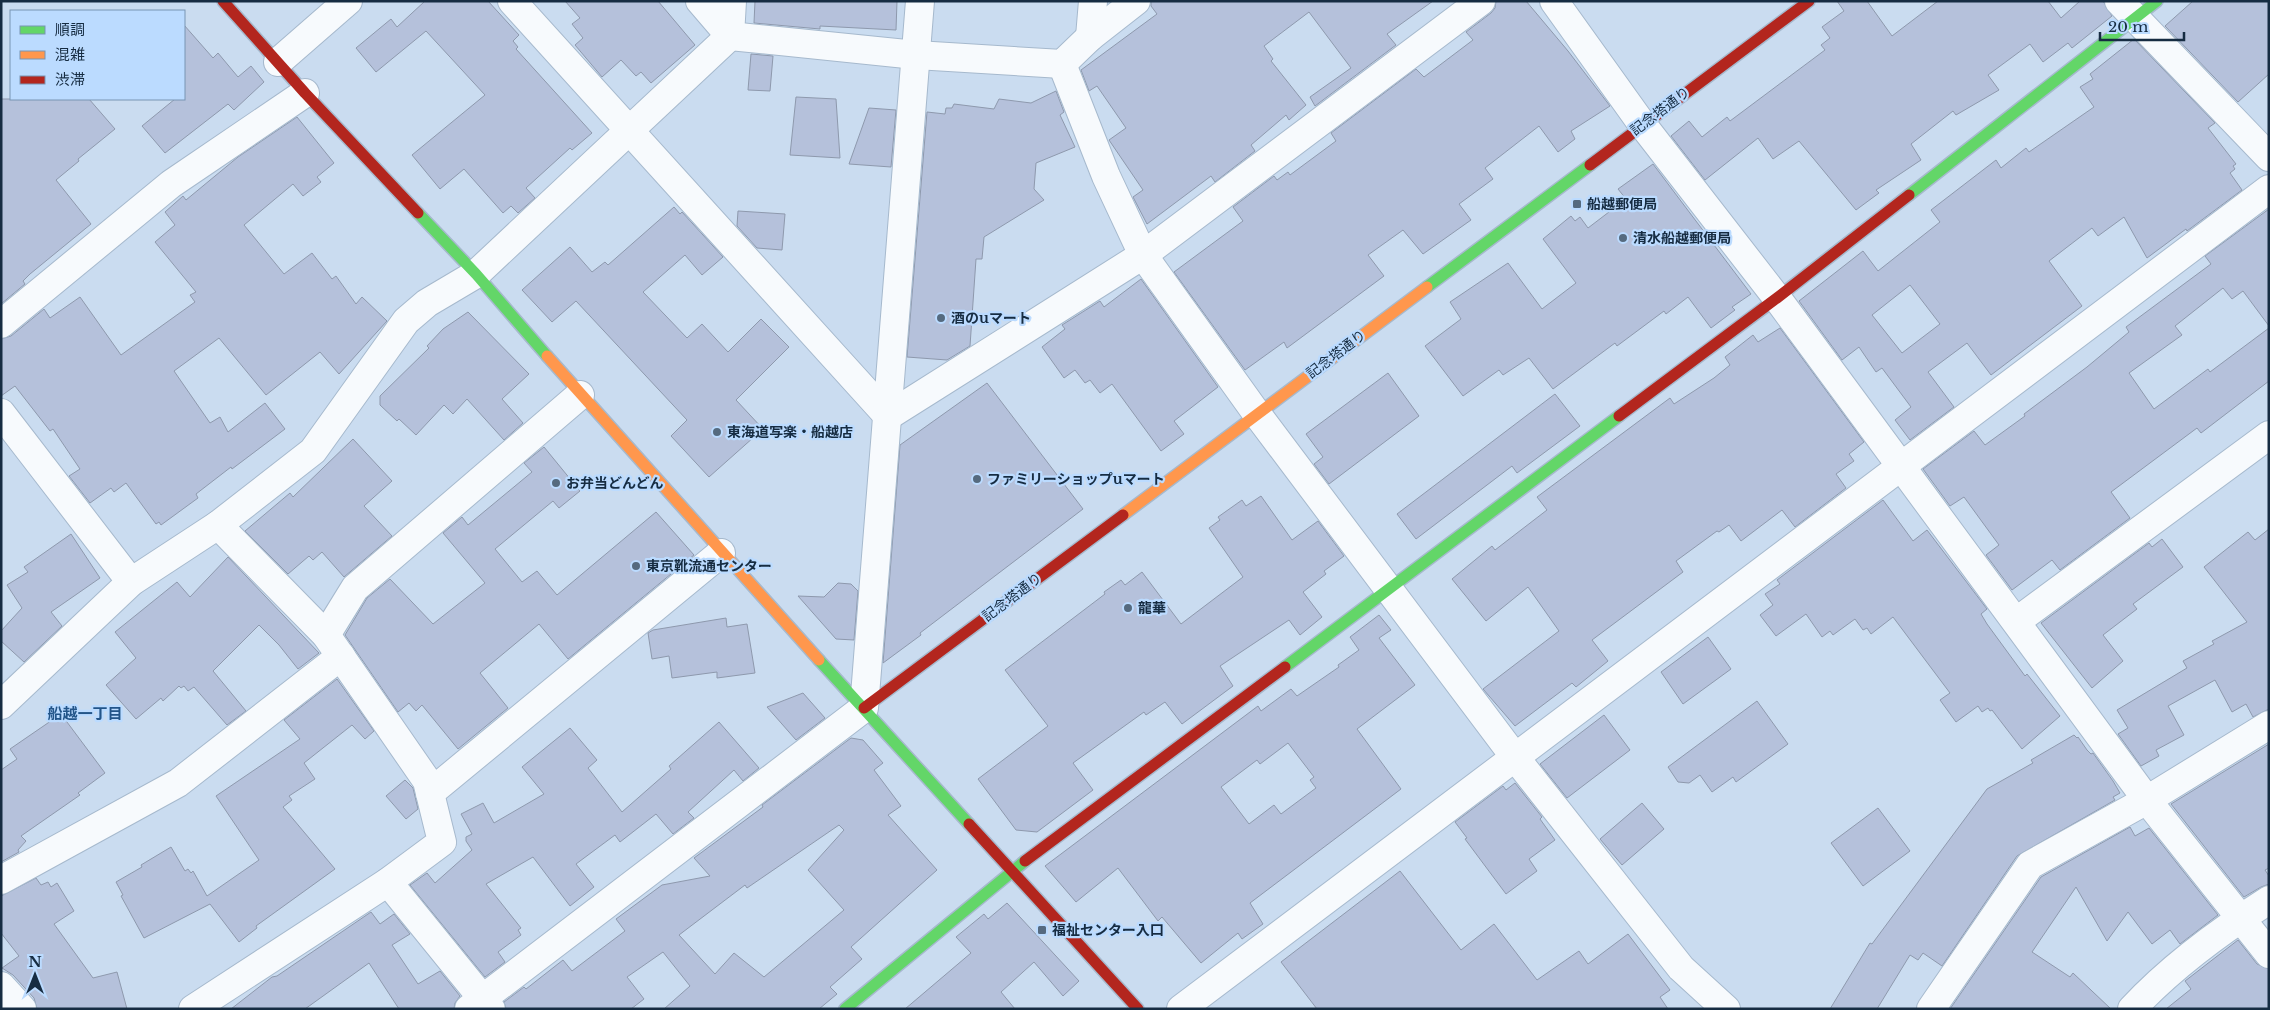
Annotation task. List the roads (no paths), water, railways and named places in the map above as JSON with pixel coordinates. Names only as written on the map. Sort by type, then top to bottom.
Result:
[{"type":"street","points":[[223,1],[305,92],[476,274],[580,395],[721,553],[1013,870],[1138,1009]]},
{"type":"street","points":[[278,62],[348,1]]},
{"type":"street","points":[[512,1],[888,416]]},
{"type":"street","points":[[700,1],[730,36],[916,55],[1062,64],[1090,37],[1136,1]]},
{"type":"street","points":[[1,706],[131,582],[218,524],[314,451],[406,321],[427,303],[476,274],[730,36],[732,1]]},
{"type":"street","points":[[388,882],[481,1006],[864,708],[920,1]]},
{"type":"street","points":[[1090,37],[1093,1]]},
{"type":"street","points":[[888,416],[1143,255],[1481,1]]},
{"type":"street","points":[[1554,1],[1642,124],[1777,298],[2017,621],[2147,800],[2269,954]]},
{"type":"street","name":"記念塔通り","points":[[864,708],[1808,1]]},
{"type":"street","points":[[845,1009],[1013,870],[1777,298],[2127,10],[2157,1]]},
{"type":"street","points":[[2127,10],[2265,146]]},
{"type":"street","points":[[1062,64],[1106,176],[1143,255],[1257,414],[1390,588],[1514,756],[1681,968],[1726,1009]]},
{"type":"street","points":[[1,324],[171,184],[305,92]]},
{"type":"street","points":[[1181,1009],[1514,756],[2269,189]]},
{"type":"street","points":[[1,880],[178,783],[333,646],[355,588],[580,395]]},
{"type":"street","points":[[1,413],[131,582]]},
{"type":"street","points":[[2017,621],[2269,435]]},
{"type":"street","points":[[193,1009],[388,882],[442,842],[427,781],[333,646],[218,524]]},
{"type":"street","points":[[430,792],[721,553]]},
{"type":"street","points":[[1931,1009],[2030,865],[2147,800],[2269,725]]},
{"type":"street","points":[[2132,1009],[2158,981],[2241,918],[2269,900]]},
{"type":"street","points":[[1,986],[22,1009]]},
{"type":"place","name":"船越郵便局","points":[[1577,204]]},
{"type":"place","name":"清水船越郵便局","points":[[1623,238]]},
{"type":"place","name":"酒のuマート","points":[[941,318]]},
{"type":"place","name":"東海道写楽・船越店","points":[[717,432]]},
{"type":"place","name":"ファミリーショップuマート","points":[[977,479]]},
{"type":"place","name":"お弁当どんどん","points":[[556,483]]},
{"type":"place","name":"東京靴流通センター","points":[[636,566]]},
{"type":"place","name":"龍華","points":[[1128,608]]},
{"type":"place","name":"福祉センター入口","points":[[1042,930]]},
{"type":"district","name":"船越一丁目","points":[[85,713]]}]
